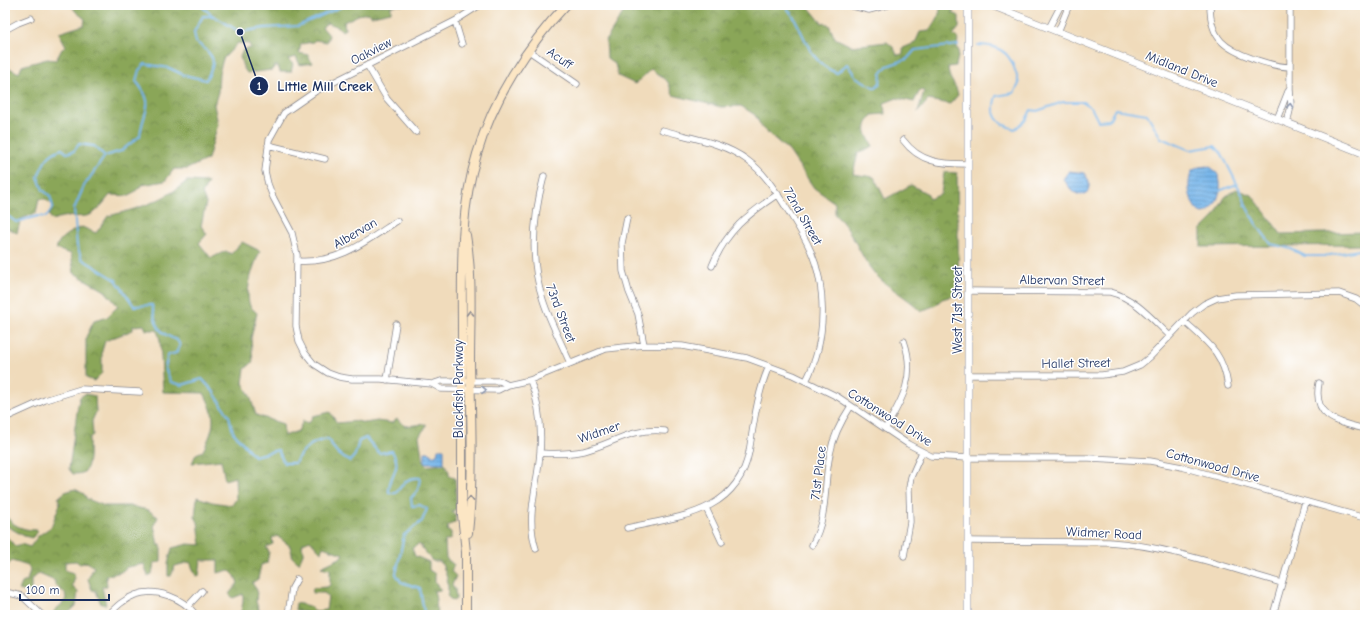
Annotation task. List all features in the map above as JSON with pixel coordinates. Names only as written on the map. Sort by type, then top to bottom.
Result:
[{"type":"main road","name":"Blackfish Parkway","points":[[466,615],[466,552],[462,515],[466,381],[462,246],[467,195],[477,154],[499,102],[516,71],[552,20],[566,5]]},
{"type":"street","name":"Oakview","points":[[297,262],[292,233],[273,197],[265,171],[268,145],[274,128],[284,114],[316,91],[455,21],[480,5]]},
{"type":"street","points":[[848,5],[869,10],[888,5]]},
{"type":"street","name":"West 71st Street","points":[[968,5],[968,615]]},
{"type":"street","name":"Midland Drive","points":[[991,5],[1365,154]]},
{"type":"street","points":[[1049,28],[1061,5]]},
{"type":"street","points":[[1058,32],[1069,5]]},
{"type":"street","points":[[1210,5],[1214,32],[1223,43],[1234,52],[1277,67],[1290,67]]},
{"type":"street","points":[[1287,123],[1291,106],[1290,5]]},
{"type":"street","points":[[5,30],[18,22],[31,18]]},
{"type":"street","points":[[455,21],[462,44]]},
{"type":"street","name":"Acuff","points":[[530,51],[577,84]]},
{"type":"street","points":[[367,65],[387,99],[416,132]]},
{"type":"street","points":[[1277,119],[1290,89]]},
{"type":"street","name":"72nd Street","points":[[662,130],[735,152],[762,172],[778,194],[807,243],[817,270],[821,292],[822,311],[818,346],[814,363],[806,381]]},
{"type":"street","points":[[903,140],[910,149],[932,162],[968,164]]},
{"type":"street","points":[[268,145],[325,160]]},
{"type":"street","name":"73rd Street","points":[[544,176],[537,201],[534,229],[534,262],[542,299],[570,363]]},
{"type":"street","points":[[712,266],[722,245],[734,229],[752,212],[778,194]]},
{"type":"street","points":[[627,218],[622,244],[623,271],[629,292],[638,314],[644,345]]},
{"type":"street","name":"Albervan","points":[[297,262],[320,261],[343,254],[397,221]]},
{"type":"street","name":"Cottonwood Drive","points":[[297,262],[296,326],[299,341],[304,353],[314,364],[328,374],[339,377],[432,384],[441,381],[500,381],[508,386]]},
{"type":"street","name":"Albervan Street","points":[[969,291],[1110,292],[1125,297],[1136,304],[1170,336]]},
{"type":"street","points":[[1170,336],[1199,307],[1211,300],[1236,295],[1339,294],[1349,296],[1364,305]]},
{"type":"street","points":[[1184,321],[1218,355],[1224,366],[1228,386]]},
{"type":"street","points":[[387,380],[396,324]]},
{"type":"street","name":"Hallet Street","points":[[969,375],[1117,374],[1140,365],[1170,336]]},
{"type":"street","points":[[885,428],[906,389],[909,365],[908,350],[904,341]]},
{"type":"street","name":"Cottonwood Drive","points":[[432,384],[441,389],[498,390],[530,380],[606,349],[644,345],[682,346],[747,358],[806,381],[851,406],[922,452],[931,456],[968,458],[1089,458],[1150,460],[1182,467],[1365,518]]},
{"type":"street","points":[[627,528],[695,513],[714,505],[732,489],[746,464],[758,401],[769,366]]},
{"type":"street","points":[[530,380],[539,415],[540,453],[531,511],[532,536],[536,549]]},
{"type":"street","points":[[1319,383],[1318,398],[1323,410],[1337,421],[1365,429]]},
{"type":"street","points":[[5,418],[45,400],[82,389],[140,392]]},
{"type":"street","name":"71st Place","points":[[812,545],[824,511],[829,456],[833,441],[851,406]]},
{"type":"street","name":"Widmer","points":[[540,453],[571,453],[636,432],[665,431]]},
{"type":"street","points":[[904,556],[910,522],[909,488],[911,477],[922,452]]},
{"type":"street","points":[[1273,615],[1305,502]]},
{"type":"street","points":[[706,508],[722,542]]},
{"type":"street","name":"Widmer Road","points":[[968,541],[1130,543],[1173,552],[1282,583]]},
{"type":"street","points":[[288,615],[292,588],[297,579]]},
{"type":"street","points":[[188,606],[202,591]]},
{"type":"street","points":[[5,592],[22,596],[42,615]]},
{"type":"street","points":[[108,615],[128,598],[144,593],[162,594],[188,606],[196,615]]},
{"type":"green space","points":[[71,5],[404,5],[391,6],[391,12],[372,16],[368,13],[358,15],[344,22],[345,29],[342,31],[338,27],[327,23],[322,27],[329,35],[327,42],[315,40],[313,42],[301,44],[299,53],[308,55],[312,63],[300,65],[296,57],[288,59],[293,64],[291,72],[280,72],[278,66],[275,66],[272,70],[247,73],[243,67],[240,57],[243,50],[251,48],[249,44],[238,43],[223,59],[219,73],[218,92],[214,105],[218,124],[208,159],[187,169],[174,169],[165,181],[142,185],[130,196],[110,195],[96,211],[86,216],[66,217],[52,220],[49,215],[54,206],[45,199],[39,199],[36,213],[21,219],[17,233],[5,227],[5,69],[11,69],[19,73],[22,66],[47,59],[56,60],[62,49],[66,46],[59,33],[84,25],[85,19],[76,12]]},
{"type":"green space","points":[[628,5],[795,5],[798,8],[807,5],[821,22],[829,25],[835,38],[851,46],[887,42],[894,48],[897,55],[903,54],[903,48],[915,43],[920,32],[929,31],[939,16],[940,5],[954,5],[953,13],[959,16],[959,28],[953,35],[958,38],[957,48],[959,51],[956,66],[948,67],[951,79],[956,87],[958,95],[950,104],[928,100],[918,112],[924,91],[920,90],[914,102],[897,98],[884,103],[885,114],[872,115],[867,124],[866,130],[868,138],[873,146],[858,153],[853,174],[874,177],[885,199],[911,185],[928,194],[929,199],[941,194],[944,172],[957,173],[959,294],[942,299],[936,305],[921,311],[880,279],[869,267],[847,228],[835,215],[835,203],[814,188],[789,151],[762,128],[755,115],[741,106],[721,107],[673,95],[668,82],[651,69],[635,84],[618,76],[615,64],[607,58],[606,40]]},
{"type":"green space","points":[[187,181],[208,182],[202,194],[206,203],[201,226],[207,234],[199,243],[211,258],[226,251],[231,254],[242,242],[260,251],[250,278],[248,293],[250,306],[257,313],[251,338],[253,362],[245,369],[243,383],[250,396],[256,415],[283,424],[284,436],[298,431],[303,421],[309,423],[313,416],[330,412],[337,423],[357,421],[365,423],[377,421],[392,423],[397,419],[405,426],[426,424],[426,427],[419,436],[423,462],[427,466],[445,464],[449,472],[449,476],[455,478],[456,486],[456,509],[452,512],[456,515],[455,522],[448,526],[447,531],[451,532],[451,539],[445,541],[446,558],[454,565],[451,571],[456,576],[452,585],[455,589],[456,599],[453,601],[447,596],[447,578],[440,561],[432,561],[419,544],[412,548],[415,556],[429,562],[429,570],[435,574],[435,583],[441,590],[434,591],[438,612],[436,615],[316,615],[295,610],[296,603],[309,606],[314,611],[326,610],[328,596],[324,593],[312,593],[313,588],[327,587],[330,585],[330,569],[321,567],[340,558],[343,554],[323,547],[321,552],[310,540],[303,543],[302,547],[304,551],[299,563],[293,558],[290,546],[277,536],[272,538],[273,544],[266,547],[269,552],[267,563],[261,565],[258,579],[252,583],[257,590],[256,602],[260,612],[259,615],[240,615],[243,594],[233,598],[229,594],[238,583],[235,576],[229,570],[218,573],[218,560],[201,560],[199,576],[196,576],[190,562],[175,566],[171,576],[168,576],[168,564],[172,548],[188,544],[201,545],[198,522],[195,517],[197,497],[212,502],[232,505],[236,499],[235,477],[225,480],[221,460],[192,463],[196,454],[203,451],[212,428],[213,416],[204,393],[163,392],[160,340],[157,330],[146,330],[144,325],[133,326],[133,330],[105,341],[102,351],[102,373],[94,381],[86,378],[86,337],[94,321],[107,317],[118,306],[105,291],[74,273],[71,254],[56,249],[60,241],[70,233],[82,227],[96,233],[108,216],[160,199]]},
{"type":"green space","points":[[1236,189],[1252,195],[1281,234],[1365,232],[1365,245],[1201,247],[1201,230],[1214,217],[1225,197]]},
{"type":"green space","points":[[85,394],[95,396],[96,412],[92,421],[93,435],[89,438],[87,468],[83,473],[73,474],[69,469],[78,405],[80,397]]},
{"type":"green space","points":[[75,489],[84,494],[87,499],[105,506],[130,506],[148,510],[158,517],[154,525],[158,545],[161,545],[161,562],[154,563],[152,574],[148,576],[144,564],[127,567],[121,572],[106,576],[107,586],[102,587],[106,605],[101,604],[96,591],[92,590],[88,579],[94,567],[87,562],[80,564],[76,561],[65,562],[65,570],[73,573],[75,578],[72,586],[78,592],[76,606],[66,615],[54,615],[54,611],[66,599],[65,593],[55,585],[55,581],[39,574],[31,579],[31,593],[19,590],[22,583],[27,581],[30,570],[28,566],[12,561],[5,568],[5,535],[15,546],[21,544],[30,547],[38,536],[51,527],[60,504],[58,498],[65,492]]},
{"type":"green space","points":[[5,515],[11,522],[19,527],[36,530],[38,532],[32,538],[24,536],[5,525]]},
{"type":"water","points":[[1207,166],[1216,172],[1220,181],[1216,202],[1210,210],[1203,213],[1197,210],[1191,198],[1189,192],[1189,181],[1192,171],[1199,167]]},
{"type":"water","points":[[1069,171],[1084,173],[1089,184],[1086,194],[1082,195],[1075,193],[1063,179]]},
{"type":"water","points":[[438,449],[444,449],[444,463],[425,463],[425,452],[429,452],[432,456],[437,454]]},
{"type":"waterway","points":[[200,5],[213,16]]},
{"type":"waterway","points":[[5,214],[16,222],[38,216],[46,217],[53,207],[50,196],[43,190],[38,177],[44,163],[53,153],[62,149],[67,153],[74,151],[79,144],[94,146],[105,156],[121,151],[140,136],[147,108],[147,102],[146,97],[136,81],[139,70],[145,64],[169,68],[184,75],[206,80],[212,67],[212,58],[210,54],[196,42],[194,32],[203,16],[214,16],[240,32],[264,28],[298,26],[345,5]]},
{"type":"waterway","points":[[784,5],[791,13],[817,60],[837,73],[847,64],[856,77],[875,88],[880,83],[881,74],[887,66],[907,59],[915,50],[958,45]]},
{"type":"waterway","points":[[978,45],[995,47],[1002,50],[1011,60],[1017,75],[1019,84],[1014,93],[996,96],[994,103],[994,113],[996,118],[1008,127],[1015,129],[1026,120],[1031,110],[1037,111],[1063,102],[1084,102],[1092,109],[1098,121],[1109,120],[1115,109],[1147,114],[1161,138],[1190,150],[1215,146],[1222,154],[1256,224],[1271,244],[1291,249],[1305,256],[1324,256],[1365,249]]},
{"type":"waterway","points":[[105,156],[84,186],[74,209],[77,246],[82,259],[116,280],[134,306],[152,305],[158,327],[165,334],[177,340],[180,345],[176,353],[168,355],[165,368],[171,382],[182,385],[202,379],[213,391],[229,416],[233,432],[254,456],[278,450],[284,463],[295,463],[308,446],[328,439],[337,452],[350,461],[355,455],[359,441],[366,438],[379,453],[392,451],[395,458],[396,468],[389,486],[389,493],[396,493],[409,479],[420,478],[418,490],[411,498],[412,506],[420,505],[427,509],[422,521],[404,535],[396,574],[401,582],[420,588],[424,612],[427,615]]},
{"type":"waterway","points":[[1219,191],[1237,184]]},
{"type":"place","name":"Little Mill Creek","points":[[240,32]]}]
